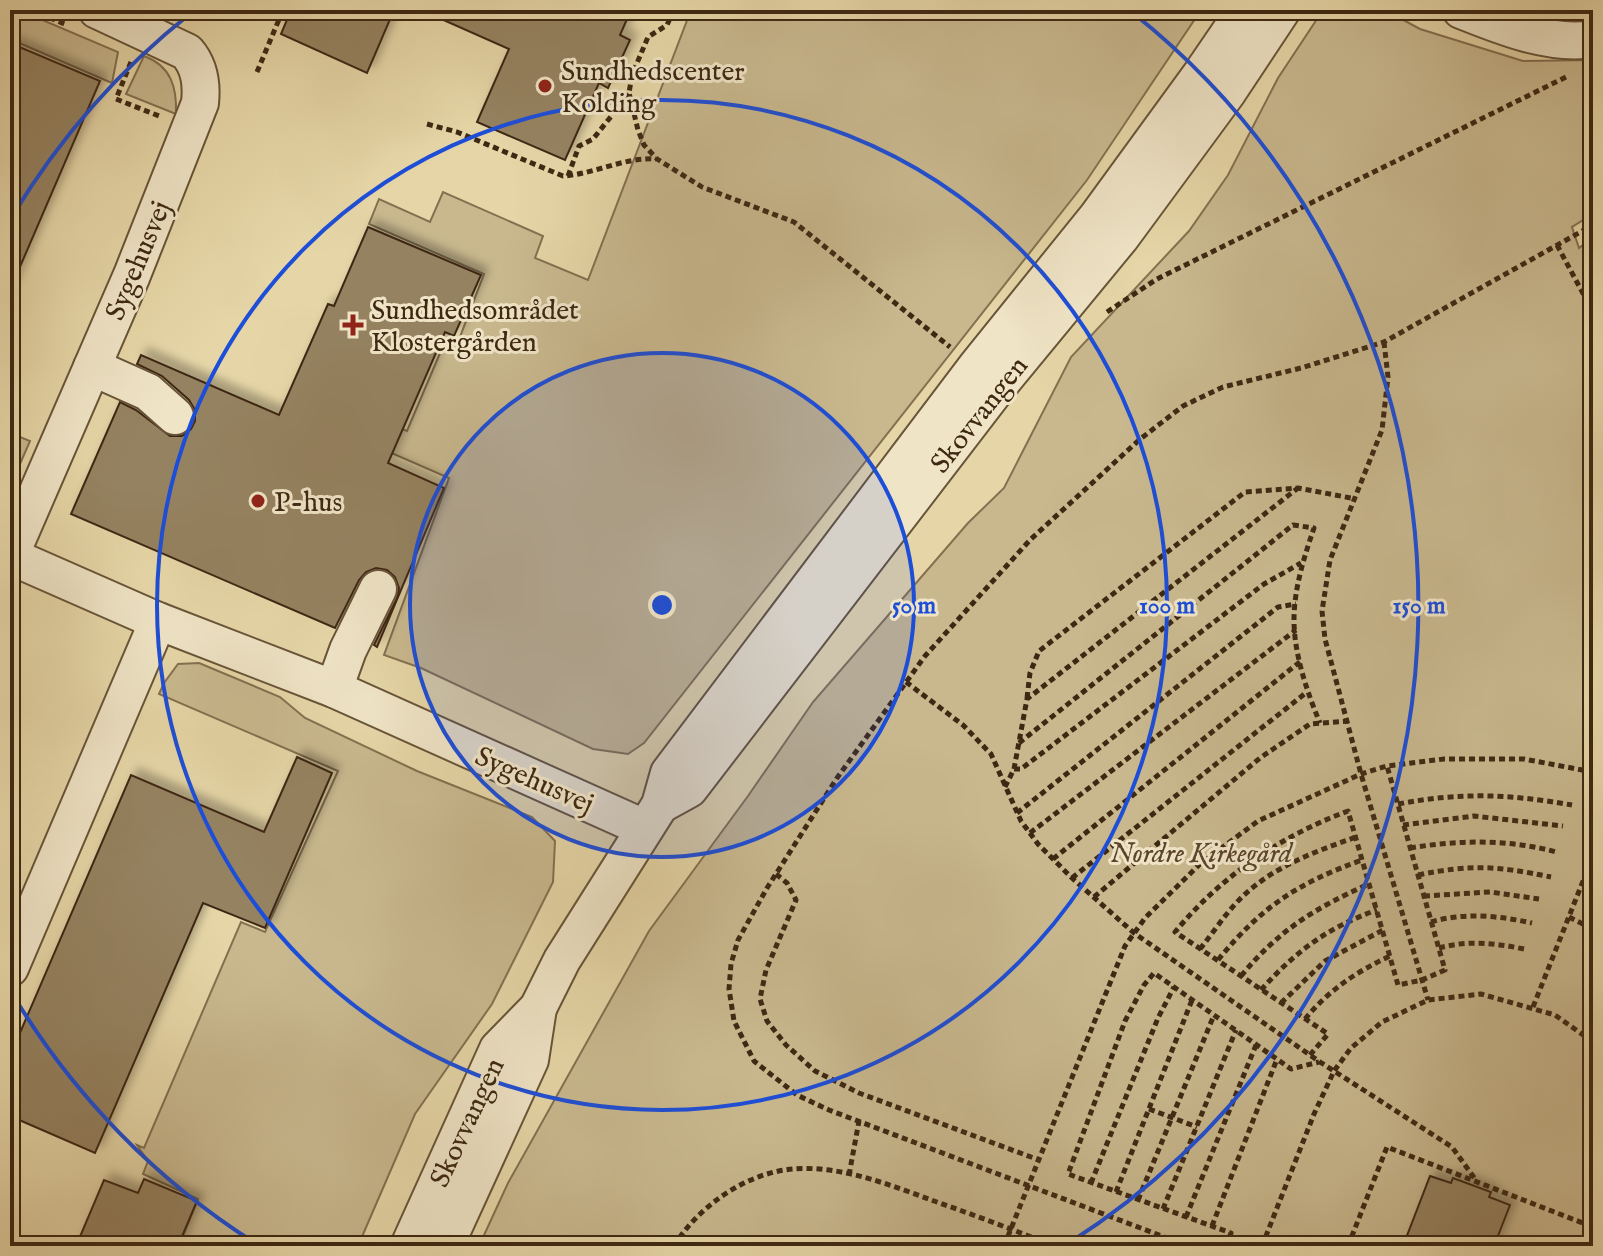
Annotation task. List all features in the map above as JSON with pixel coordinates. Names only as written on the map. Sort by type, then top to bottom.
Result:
[{"type":"street","name":"Skovvangen","points":[[409,1246],[498,1049],[538,1008],[562,960],[652,817],[669,773],[976,367],[1097,217],[1245,10]]},
{"type":"street","name":"Skovvangen","points":[[652,817],[689,789],[1004,379],[1121,237],[1227,93],[1282,10]]},
{"type":"street","points":[[1461,10],[1499,25],[1573,43],[1593,39]]},
{"type":"street","name":"Sygehusvej","points":[[84,18],[180,48],[193,59],[201,81],[201,92],[198,112],[10,556],[158,621],[652,817]]},
{"type":"street","points":[[92,367],[148,392],[175,416]]},
{"type":"street","points":[[334,689],[348,650],[378,589]]},
{"type":"street","points":[[12,956],[158,621]]},
{"type":"street","name":"Skovvangen","points":[[445,1246],[530,1060],[538,1008]]},
{"type":"path","points":[[31,10],[84,18]]},
{"type":"path","points":[[257,72],[283,10]]},
{"type":"path","points":[[134,54],[116,99],[191,129]]},
{"type":"path","points":[[568,176],[579,146],[593,139],[629,93]]},
{"type":"path","points":[[427,124],[457,132],[543,170],[568,176],[641,158],[657,159]]},
{"type":"path","points":[[1188,1246],[797,1095],[754,1061],[734,1021],[729,989],[731,964],[738,940],[837,778],[925,656],[1030,540],[1139,440],[1183,406],[1223,387],[1301,368],[1384,342],[1593,225]]},
{"type":"path","points":[[1557,245],[1593,312]]},
{"type":"path","points":[[1384,342],[1388,377],[1382,430],[1330,560],[1322,611],[1325,639],[1361,774],[1428,1000]]},
{"type":"path","points":[[1005,787],[1014,769],[1030,673],[1039,651],[1245,492],[1298,488],[1356,499]]},
{"type":"path","points":[[1027,699],[1298,488]]},
{"type":"path","points":[[1019,743],[1293,525],[1314,528],[1302,562],[1294,621],[1307,692],[1320,723]]},
{"type":"path","points":[[1014,769],[1021,769],[1264,584],[1302,562]]},
{"type":"path","points":[[1017,813],[1278,607],[1296,604]]},
{"type":"path","points":[[1030,833],[1296,630]]},
{"type":"path","points":[[1053,859],[1301,661]]},
{"type":"path","points":[[906,682],[963,725],[991,754],[1017,813],[1030,833],[1072,878],[1134,933],[1320,1062],[1452,1147],[1475,1179]]},
{"type":"path","points":[[1072,878],[1307,692]]},
{"type":"path","points":[[1094,897],[1260,758],[1310,724],[1349,721]]},
{"type":"path","points":[[1004,1246],[1125,946],[1145,918],[1200,864],[1258,821],[1361,774],[1387,766],[1444,759],[1524,759],[1593,772]]},
{"type":"path","points":[[1310,1055],[1328,1034],[1175,932],[1194,909],[1233,873],[1276,845],[1348,811],[1398,985],[1422,980],[1445,970],[1387,766]]},
{"type":"path","points":[[1398,804],[1452,795],[1482,794],[1572,805]]},
{"type":"path","points":[[1403,825],[1474,816],[1563,826]]},
{"type":"path","points":[[1200,949],[1240,899],[1271,874],[1310,853],[1356,837]]},
{"type":"path","points":[[1410,848],[1443,843],[1509,843],[1556,852]]},
{"type":"path","points":[[1533,1007],[1593,856]]},
{"type":"path","points":[[1218,961],[1244,929],[1279,899],[1323,874],[1362,860]]},
{"type":"path","points":[[1418,875],[1454,868],[1503,867],[1551,877]]},
{"type":"path","points":[[776,874],[787,883],[796,900],[766,970],[760,999],[767,1021],[786,1045],[815,1071],[859,1093],[1039,1160]]},
{"type":"path","points":[[1241,976],[1260,953],[1312,912],[1369,884]]},
{"type":"path","points":[[1424,896],[1490,892],[1539,899]]},
{"type":"path","points":[[1261,990],[1294,954],[1320,936],[1377,910]]},
{"type":"path","points":[[1431,922],[1476,916],[1532,923]]},
{"type":"path","points":[[1569,917],[1593,929]]},
{"type":"path","points":[[1281,1003],[1325,961],[1383,930]]},
{"type":"path","points":[[1439,948],[1475,942],[1524,949]]},
{"type":"path","points":[[1305,1019],[1336,987],[1360,970],[1390,956]]},
{"type":"path","points":[[1226,1246],[1231,1233],[1068,1174],[1125,1021],[1154,973],[1291,1069],[1320,1062]]},
{"type":"path","points":[[1091,1183],[1158,1018],[1174,987]]},
{"type":"path","points":[[1262,1246],[1334,1071],[1351,1048],[1382,1022],[1428,1000],[1481,994],[1555,1015],[1593,1042]]},
{"type":"path","points":[[1116,1192],[1192,1000]]},
{"type":"path","points":[[1138,1200],[1214,1015]]},
{"type":"path","points":[[1163,1209],[1236,1030]]},
{"type":"path","points":[[1186,1217],[1256,1045]]},
{"type":"path","points":[[1212,1226],[1277,1059]]},
{"type":"path","points":[[1149,1109],[1197,1127]]},
{"type":"path","points":[[849,1175],[859,1121]]},
{"type":"path","points":[[1348,1246],[1387,1147],[1593,1227]]},
{"type":"path","points":[[674,1246],[684,1230],[721,1196],[754,1179],[791,1169],[872,1179],[1053,1246]]},
{"type":"path","points":[[1027,1246],[1031,1237]]},
{"type":"green space","points":[[10,10],[19,10],[118,52],[112,83],[10,39]]},
{"type":"green space","points":[[691,10],[1201,10],[1087,180],[644,743],[628,754],[593,749],[421,668],[384,655],[449,478],[286,407],[295,384],[407,431],[446,339],[458,342],[484,274],[369,224],[379,199],[430,222],[443,192],[543,236],[535,258],[588,280]]},
{"type":"green space","name":"Nordre Kirkegård","points":[[1323,10],[1385,10],[1420,29],[1523,61],[1593,60],[1593,214],[1572,227],[1579,248],[1593,237],[1593,1246],[479,1246],[508,1183],[649,931],[813,702],[968,523],[1004,488],[1071,357],[1189,231],[1228,175],[1278,78]]},
{"type":"green space","points":[[144,56],[161,65],[170,79],[176,114],[126,94]]},
{"type":"green space","points":[[10,433],[30,441],[10,487]]},
{"type":"green space","points":[[199,663],[280,697],[305,718],[417,771],[532,817],[555,841],[553,882],[492,1004],[415,1114],[358,1246],[179,1246],[198,1199],[143,1174],[148,1161],[137,1145],[144,1148],[241,922],[265,932],[338,771],[159,694],[178,664]]},
{"type":"building","points":[[291,10],[394,10],[367,73],[281,34]]},
{"type":"building","name":"Sundhedscenter Kolding","points":[[421,10],[631,10],[620,35],[630,40],[608,88],[599,83],[565,160],[477,122],[509,49]]},
{"type":"building","points":[[10,43],[100,81],[10,290]]},
{"type":"building","name":"P-hus","points":[[368,227],[481,275],[454,336],[445,332],[388,463],[444,488],[377,647],[374,645],[399,588],[395,577],[387,570],[376,568],[366,572],[335,628],[71,514],[120,402],[170,436],[182,436],[195,421],[195,410],[189,400],[162,376],[137,364],[141,355],[279,415],[328,304],[334,306]]},
{"type":"building","points":[[297,757],[332,773],[265,928],[203,903],[95,1153],[10,1116],[10,1056],[131,775],[264,832]]},
{"type":"building","points":[[1430,1176],[1451,1183],[1453,1178],[1491,1192],[1489,1197],[1510,1205],[1494,1246],[1403,1246]]},
{"type":"building","points":[[144,1179],[197,1201],[178,1246],[76,1246],[104,1180],[138,1193]]},
{"type":"place","name":"Sundhedscenter Kolding","points":[[545,86]]},
{"type":"place","name":"Sundhedsområdet Klostergården","points":[[353,325]]},
{"type":"place","name":"P-hus","points":[[258,501]]}]
